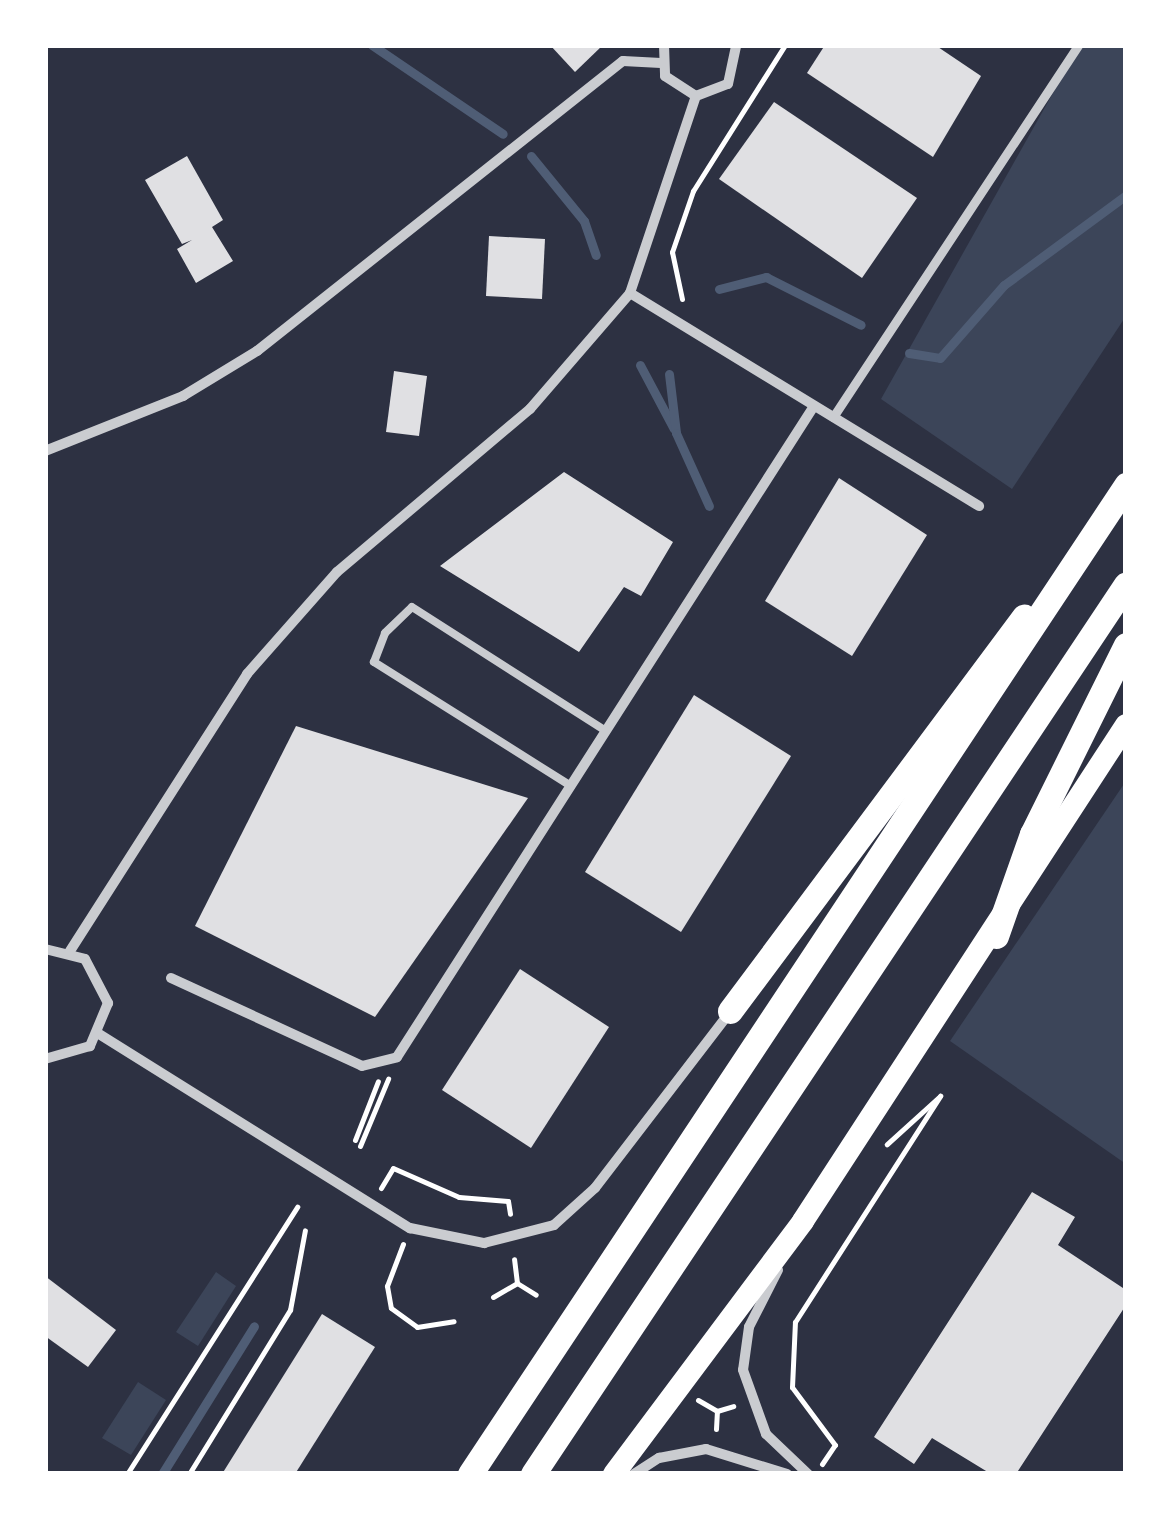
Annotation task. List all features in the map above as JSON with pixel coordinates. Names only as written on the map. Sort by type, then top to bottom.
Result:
[{"type":"highway","points":[[470,1474],[1126,486]]},
{"type":"highway","points":[[730,1011],[962,694],[1104,520]]},
{"type":"highway","points":[[533,1474],[1126,584]]},
{"type":"highway","points":[[996,936],[1032,834],[1126,645]]},
{"type":"highway","points":[[544,1474],[590,1391]]},
{"type":"main road","points":[[614,1474],[803,1220],[996,936],[1126,725]]},
{"type":"street","points":[[664,45],[662,63],[673,86],[696,96],[728,84],[736,45]]},
{"type":"street","points":[[833,417],[1078,45]]},
{"type":"street","points":[[45,451],[182,396],[258,352],[623,61],[662,63]]},
{"type":"street","points":[[70,951],[248,674],[337,572],[530,409],[630,293],[696,96]]},
{"type":"street","points":[[630,293],[979,506]]},
{"type":"street","points":[[171,978],[362,1066],[397,1057],[814,406]]},
{"type":"street","points":[[45,949],[70,951],[105,986],[100,1034],[77,1054],[45,1060]]},
{"type":"street","points":[[100,1034],[410,1228],[484,1242],[554,1225],[595,1188],[730,1011]]},
{"type":"street","points":[[803,1220],[750,1327],[743,1370],[766,1434],[808,1474]]},
{"type":"street","points":[[634,1474],[706,1449],[787,1474]]},
{"type":"lane","points":[[571,786],[374,662],[386,633],[412,607],[606,731]]},
{"type":"path","points":[[692,314],[672,270],[683,216],[704,166],[785,45]]},
{"type":"path","points":[[378,1090],[358,1143],[397,1057]]},
{"type":"path","points":[[835,1445],[792,1387],[795,1322],[940,1096],[872,1158]]},
{"type":"path","points":[[372,1204],[393,1168],[459,1197],[508,1201],[511,1216]]},
{"type":"path","points":[[127,1474],[296,1206]]},
{"type":"path","points":[[410,1228],[387,1286],[392,1308],[417,1328],[454,1321]]},
{"type":"path","points":[[189,1474],[290,1310],[305,1230]]},
{"type":"path","points":[[514,1259],[516,1283]]},
{"type":"path","points":[[516,1283],[536,1295]]},
{"type":"path","points":[[493,1297],[516,1283]]},
{"type":"path","points":[[698,1400],[717,1411],[733,1406]]},
{"type":"path","points":[[716,1429],[717,1411]]},
{"type":"shaded area","points":[[1080,45],[1126,48],[1126,316],[1012,489],[881,399]]},
{"type":"shaded area","points":[[1126,781],[1126,1164],[950,1041]]},
{"type":"shaded area","points":[[216,1272],[236,1286],[198,1346],[176,1332]]},
{"type":"shaded area","points":[[138,1382],[166,1400],[131,1455],[102,1438]]},
{"type":"building","points":[[550,45],[603,45],[575,72]]},
{"type":"building","points":[[825,45],[935,45],[981,76],[933,157],[807,73]]},
{"type":"building","points":[[774,102],[917,198],[862,278],[719,179]]},
{"type":"building","points":[[187,156],[223,220],[212,227],[233,261],[196,283],[177,249],[192,240],[182,244],[145,180]]},
{"type":"building","points":[[489,236],[545,239],[542,299],[486,296]]},
{"type":"building","points":[[394,371],[427,376],[419,436],[386,432]]},
{"type":"building","points":[[564,472],[673,542],[641,596],[624,587],[579,652],[440,566]]},
{"type":"building","points":[[839,478],[927,535],[852,656],[765,601]]},
{"type":"building","points":[[694,695],[791,756],[681,932],[585,872]]},
{"type":"building","points":[[296,726],[528,798],[375,1017],[195,926]]},
{"type":"building","points":[[520,969],[609,1027],[531,1148],[442,1090]]},
{"type":"building","points":[[1032,1192],[1075,1217],[1058,1245],[1126,1290],[1126,1305],[1016,1474],[991,1474],[932,1438],[914,1464],[874,1437]]},
{"type":"building","points":[[45,1276],[116,1330],[88,1367],[45,1336]]},
{"type":"building","points":[[322,1314],[375,1347],[295,1474],[222,1474]]},
{"type":"waterway","points":[[372,45],[503,134]]},
{"type":"waterway","points":[[531,156],[584,221],[596,255]]},
{"type":"waterway","points":[[909,353],[940,358],[1004,285],[1126,195]]},
{"type":"waterway","points":[[719,289],[766,277],[861,325]]},
{"type":"waterway","points":[[640,365],[674,429]]},
{"type":"waterway","points":[[669,374],[676,433],[709,506]]},
{"type":"waterway","points":[[162,1474],[254,1326]]}]
